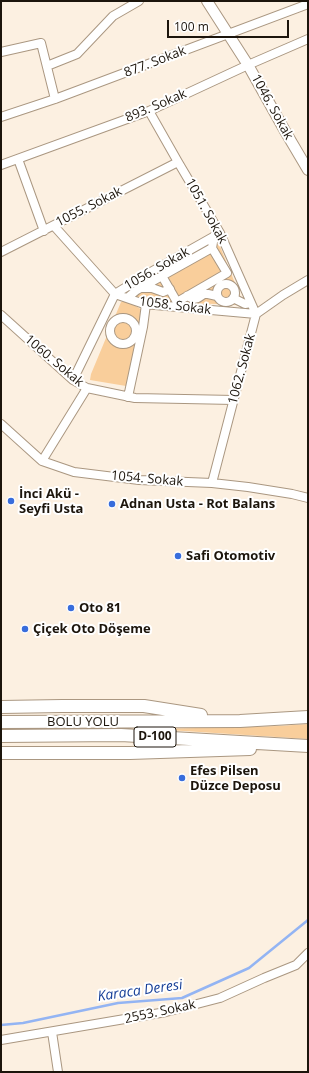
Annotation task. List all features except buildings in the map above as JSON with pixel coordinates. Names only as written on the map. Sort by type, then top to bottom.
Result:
[{"type":"highway","points":[[1,707],[144,706],[240,721]]},
{"type":"highway","name":"BOLU YOLU","points":[[1,722],[240,721],[308,717]]},
{"type":"highway","name":"D-100","points":[[1,736],[122,735],[308,746]]},
{"type":"highway","points":[[1,753],[239,750],[292,745]]},
{"type":"main road","name":"1046. Sokak","points":[[206,1],[248,65],[308,170]]},
{"type":"street","points":[[47,66],[77,54],[113,16],[139,1]]},
{"type":"street","name":"877. Sokak","points":[[1,117],[55,99],[308,4]]},
{"type":"street","name":"893. Sokak","points":[[1,165],[149,111],[308,39]]},
{"type":"street","points":[[1,52],[41,43],[55,99]]},
{"type":"street","name":"1051. Sokak","points":[[149,111],[217,235],[256,314]]},
{"type":"street","points":[[18,159],[44,231]]},
{"type":"street","name":"1055. Sokak","points":[[2,250],[54,226],[178,162]]},
{"type":"street","name":"1058. Sokak","points":[[54,226],[115,294],[146,304],[177,304],[256,314]]},
{"type":"street","points":[[127,298],[141,288],[212,248],[217,235]]},
{"type":"street","name":"1056. Sokak","points":[[73,380],[115,294],[217,235]]},
{"type":"street","points":[[162,276],[177,304],[188,296],[219,282],[227,273],[212,248]]},
{"type":"street","points":[[256,314],[308,280]]},
{"type":"street","points":[[219,282],[232,286],[235,291],[233,298],[230,301],[221,301],[217,296],[219,282]]},
{"type":"street","points":[[141,288],[152,288],[164,292],[170,289]]},
{"type":"street","points":[[188,296],[193,299],[204,294],[217,296]]},
{"type":"street","points":[[233,298],[245,304],[251,303]]},
{"type":"street","points":[[128,397],[146,304]]},
{"type":"street","name":"1062. Sokak","points":[[212,484],[256,314]]},
{"type":"street","name":"1060. Sokak","points":[[1,315],[73,380],[87,388],[135,398],[234,400]]},
{"type":"street","points":[[126,318],[135,326],[139,334],[128,344],[118,344],[110,334],[114,321],[117,319],[126,318]]},
{"type":"street","points":[[101,323],[111,327]]},
{"type":"street","points":[[42,461],[87,388]]},
{"type":"street","name":"1054. Sokak","points":[[1,424],[42,461],[74,472],[139,480],[212,484],[292,494],[308,498]]},
{"type":"street","name":"2553. Sokak","points":[[1,1040],[166,1012],[220,998],[264,978],[296,966],[308,953]]},
{"type":"street","points":[[52,1032],[58,1072]]},
{"type":"shaded area","points":[[217,239],[244,305],[159,302],[138,298],[131,287]]},
{"type":"shaded area","points":[[127,301],[144,311],[126,386],[90,380],[91,374],[121,302]]},
{"type":"shaded area","points":[[308,724],[308,739],[153,729],[279,726]]},
{"type":"waterway","name":"Karaca Deresi","points":[[1,1025],[23,1023],[118,1003],[182,998],[249,968],[308,920]]},
{"type":"place","name":"İnci Akü - Seyfi Usta","points":[[11,501]]},
{"type":"place","name":"Adnan Usta - Rot Balans","points":[[112,504]]},
{"type":"place","name":"Safi Otomotiv","points":[[178,556]]},
{"type":"place","name":"Oto 81","points":[[71,608]]},
{"type":"place","name":"Çiçek Oto Döşeme","points":[[25,629]]},
{"type":"place","name":"Efes Pilsen Düzce Deposu","points":[[182,778]]}]
